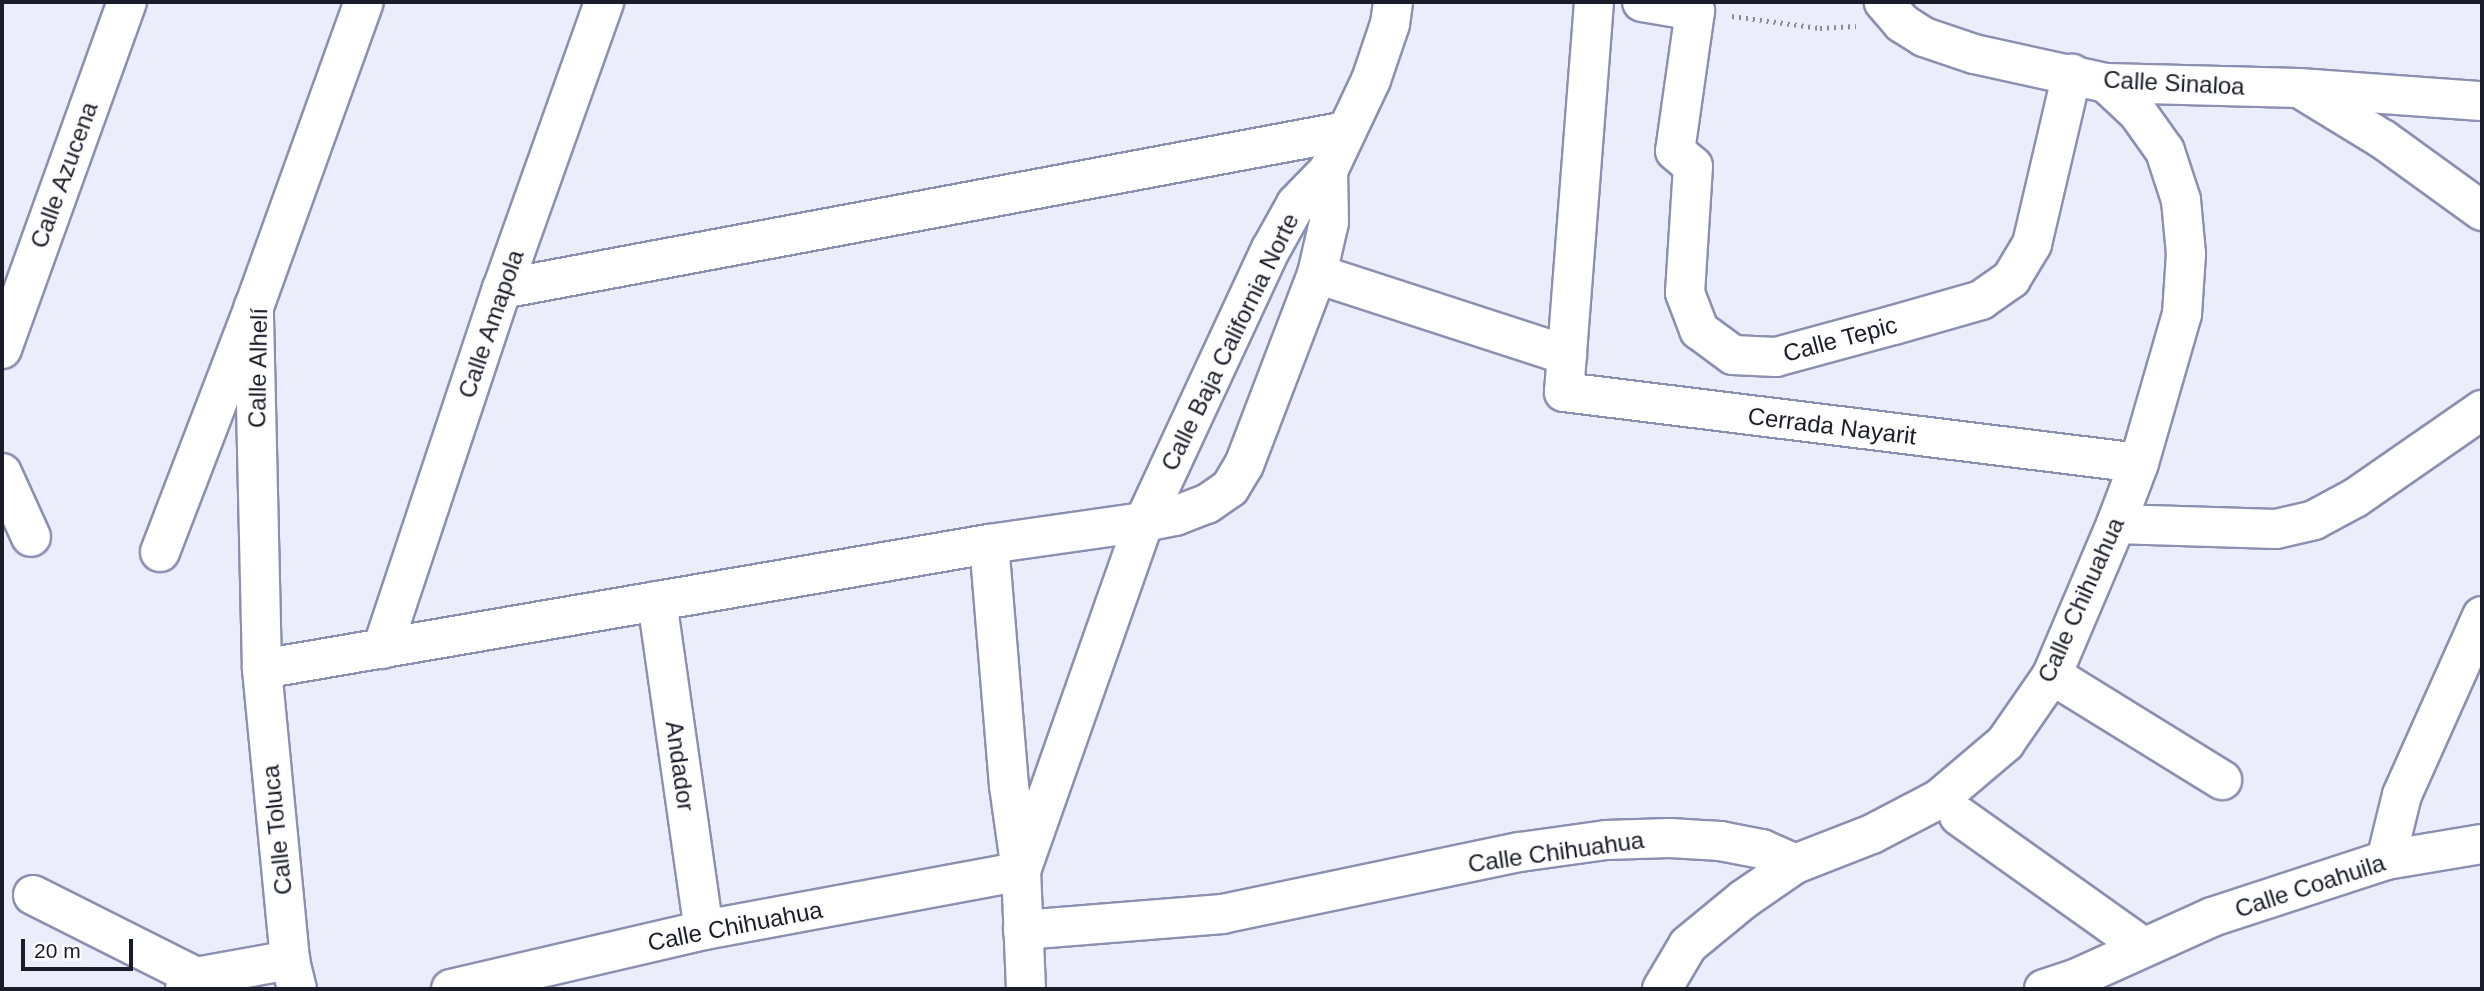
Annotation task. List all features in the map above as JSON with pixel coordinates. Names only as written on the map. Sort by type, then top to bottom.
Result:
[{"type":"street","name":"Calle Azucena","points":[[2,349],[127,2]]},
{"type":"street","name":"Calle Alhelí","points":[[261,669],[254,307],[364,2]]},
{"type":"street","name":"Calle Amapola","points":[[382,649],[502,289],[604,2]]},
{"type":"street","name":"Calle Baja California Norte","points":[[1021,871],[1144,522],[1271,248],[1296,204],[1328,171],[1371,80],[1390,24],[1393,2]]},
{"type":"street","name":"Cerrada Nayarit","points":[[1594,2],[1563,392],[2138,463]]},
{"type":"street","points":[[1642,2],[1695,11]]},
{"type":"street","name":"Calle Tepic","points":[[1695,11],[1675,150],[1693,166],[1685,293],[1699,330],[1733,355],[1776,357],[1981,300],[2011,279],[2032,244],[2089,78]]},
{"type":"street","name":"Calle Sinaloa","points":[[1893,13],[1924,37],[1974,54],[2089,78],[2299,88],[2482,102]]},
{"type":"street","name":"Calle Chihuahua","points":[[1023,930],[1222,914],[1520,852],[1606,840],[1670,838],[1720,841],[1762,849],[1795,864],[1872,834],[1939,799],[2005,743],[2052,675],[2116,524],[2138,463],[2182,314],[2186,254],[2181,200],[2165,151],[2138,113],[2089,78]]},
{"type":"street","points":[[2299,88],[2384,140],[2482,211]]},
{"type":"street","points":[[502,289],[1346,131]]},
{"type":"street","name":"Calle Baja California Norte","points":[[1144,522],[1175,516],[1207,504],[1230,488],[1244,464],[1317,274],[1329,222],[1328,171]]},
{"type":"street","points":[[1317,274],[1567,355]]},
{"type":"street","points":[[160,552],[254,307]]},
{"type":"street","points":[[2116,524],[2276,529],[2314,520],[2355,498],[2482,410]]},
{"type":"street","points":[[2,473],[31,537]]},
{"type":"street","points":[[261,669],[989,544],[1144,522]]},
{"type":"street","name":"Calle Baja California Norte","points":[[989,544],[1009,786],[1021,871],[1026,989]]},
{"type":"street","name":"Andador","points":[[657,601],[704,930]]},
{"type":"street","points":[[2386,860],[2402,795],[2482,616]]},
{"type":"street","name":"Calle Toluca","points":[[261,669],[293,975]]},
{"type":"street","points":[[2052,675],[2222,780]]},
{"type":"street","points":[[1959,816],[2143,947]]},
{"type":"street","name":"Calle Coahuila","points":[[2044,989],[2077,978],[2212,918],[2386,860],[2482,844]]},
{"type":"street","points":[[1662,989],[1688,945],[1744,899],[1795,864]]},
{"type":"street","name":"Calle Chihuahua","points":[[451,989],[704,930],[1021,871]]},
{"type":"street","points":[[33,895],[190,983],[229,968],[293,975]]},
{"type":"path","points":[[1695,11],[1820,28],[1893,13]]}]
